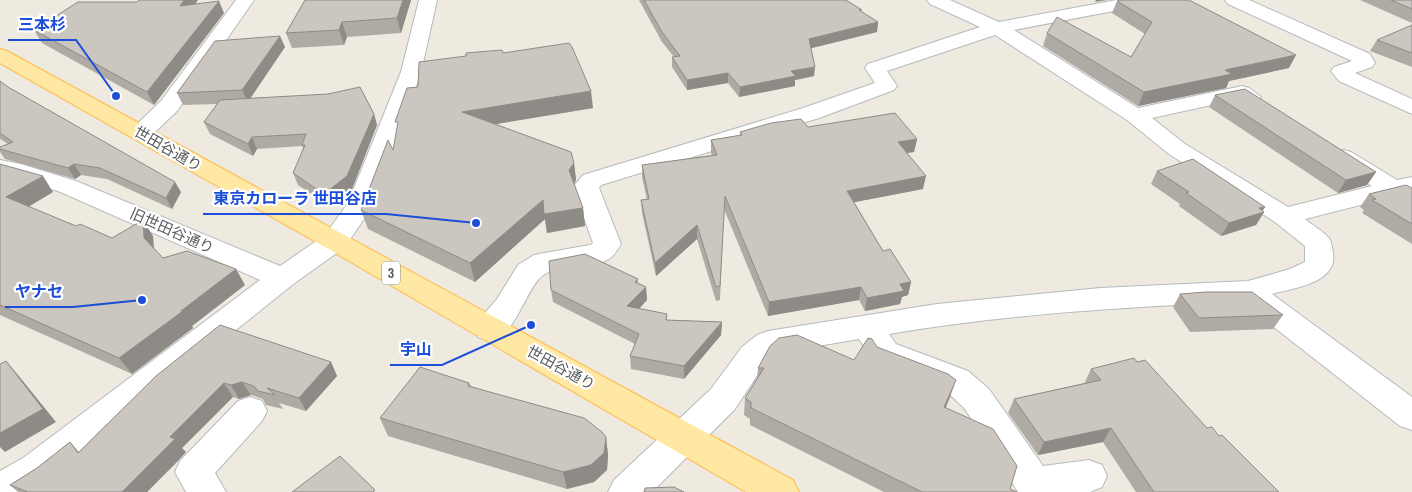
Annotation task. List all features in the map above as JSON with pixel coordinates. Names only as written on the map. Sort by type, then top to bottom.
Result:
[{"type":"main road","name":"世田谷通り","points":[[0,55],[336,241],[780,492]]},
{"type":"street","points":[[141,133],[169,106],[245,0]]},
{"type":"street","points":[[0,490],[36,469],[282,278],[336,241],[361,204],[411,72],[428,0]]},
{"type":"street","points":[[627,492],[683,436],[724,399],[752,356],[768,343],[938,315],[1100,298],[1248,291],[1300,276],[1317,268],[1320,259],[1318,243],[1284,216],[1177,148],[1136,115],[997,28],[936,0]]},
{"type":"street","points":[[489,329],[508,307],[528,272],[544,262],[599,253],[607,244],[586,187],[592,180],[811,113],[887,86],[875,68],[997,28],[1145,0]]},
{"type":"street","points":[[1234,0],[1363,58],[1365,63],[1341,71],[1346,77],[1412,107]]},
{"type":"street","points":[[1136,115],[1242,92],[1267,108]]},
{"type":"street","points":[[1326,146],[1402,186]]},
{"type":"street","name":"旧世田谷通り","points":[[0,167],[67,186],[282,278]]},
{"type":"street","points":[[1284,216],[1402,186]]},
{"type":"street","points":[[1248,291],[1412,416]]},
{"type":"street","points":[[866,326],[885,353],[956,380],[977,398],[1034,484],[1089,476]]},
{"type":"street","points":[[207,492],[192,472],[250,410]]},
{"type":"building","points":[[139,0],[184,0],[180,6],[219,1],[147,92],[34,30],[78,2],[137,2]]},
{"type":"building","points":[[305,0],[403,0],[397,18],[342,22],[339,30],[286,33]]},
{"type":"building","points":[[644,0],[846,0],[878,22],[809,39],[815,67],[791,71],[796,76],[740,87],[728,73],[687,80],[672,57],[680,56],[662,32]]},
{"type":"building","points":[[1189,0],[1296,55],[1225,70],[1232,74],[1144,92],[1047,33],[1057,17],[1131,57],[1152,22],[1117,1]]},
{"type":"building","points":[[1391,0],[1412,0],[1412,9]]},
{"type":"building","points":[[1412,25],[1412,53],[1377,40]]},
{"type":"building","points":[[280,36],[242,90],[177,93],[215,41]]},
{"type":"building","points":[[569,43],[591,91],[462,112],[571,152],[574,163],[569,170],[583,208],[544,214],[543,200],[470,263],[361,210],[388,140],[393,150],[398,122],[395,122],[407,88],[418,87],[419,62],[466,56],[466,53],[502,50],[503,53]]},
{"type":"building","points":[[0,81],[175,182],[166,198],[100,168],[74,164],[68,168],[0,149],[0,147],[13,142],[0,133]]},
{"type":"building","points":[[360,87],[374,114],[347,176],[324,194],[293,173],[305,145],[302,145],[306,134],[252,137],[248,144],[204,122],[220,100],[328,94]]},
{"type":"building","points":[[1245,89],[1376,172],[1346,180],[1215,95]]},
{"type":"building","points":[[895,113],[917,139],[898,142],[926,176],[847,191],[883,251],[890,249],[911,282],[900,284],[904,291],[867,298],[861,287],[769,302],[725,196],[720,286],[716,287],[697,225],[655,263],[641,200],[649,199],[642,165],[717,155],[711,140],[742,135],[740,132],[771,123],[801,119],[808,127]]},
{"type":"building","points":[[1193,159],[1265,207],[1259,208],[1264,212],[1229,223],[1186,193],[1189,192],[1157,171]]},
{"type":"building","points":[[0,164],[43,176],[6,197],[76,226],[80,224],[112,238],[143,220],[144,238],[163,258],[187,251],[236,269],[119,358],[0,305]]},
{"type":"building","points":[[1406,185],[1412,188],[1412,224],[1372,200],[1376,199],[1369,194]]},
{"type":"building","points":[[585,254],[638,279],[635,282],[646,287],[627,306],[667,314],[666,320],[722,322],[684,366],[630,356],[639,334],[551,290],[549,261]]},
{"type":"building","points":[[1252,292],[1283,315],[1199,318],[1180,294]]},
{"type":"building","points":[[220,325],[331,362],[299,398],[267,388],[275,395],[258,391],[254,386],[242,382],[231,385],[224,383],[170,437],[175,439],[122,492],[28,492],[10,485],[37,468],[70,442],[78,453],[156,376]]},
{"type":"building","points":[[797,335],[854,360],[868,338],[872,339],[877,347],[948,374],[956,380],[944,407],[993,429],[1017,466],[1010,489],[1017,492],[922,492],[751,408],[751,402],[745,398],[764,368],[758,368],[770,346],[779,338]]},
{"type":"building","points":[[1134,358],[1137,362],[1145,360],[1207,428],[1212,427],[1219,436],[1222,435],[1279,492],[1154,492],[1111,428],[1044,442],[1014,399],[1101,380],[1091,369]]},
{"type":"building","points":[[6,361],[43,409],[0,433],[0,364]]},
{"type":"building","points":[[420,367],[469,383],[468,386],[584,418],[606,437],[604,453],[591,465],[563,472],[380,418]]},
{"type":"building","points":[[340,456],[375,490],[373,492],[292,492]]},
{"type":"building","points":[[674,487],[684,492],[644,492],[645,488]]},
{"type":"place","name":"三本杉","points":[[116,96]]},
{"type":"place","name":"東京カローラ 世田谷店","points":[[476,223]]},
{"type":"place","name":"ヤナセ","points":[[142,300]]},
{"type":"place","name":"宇山","points":[[531,325]]}]
